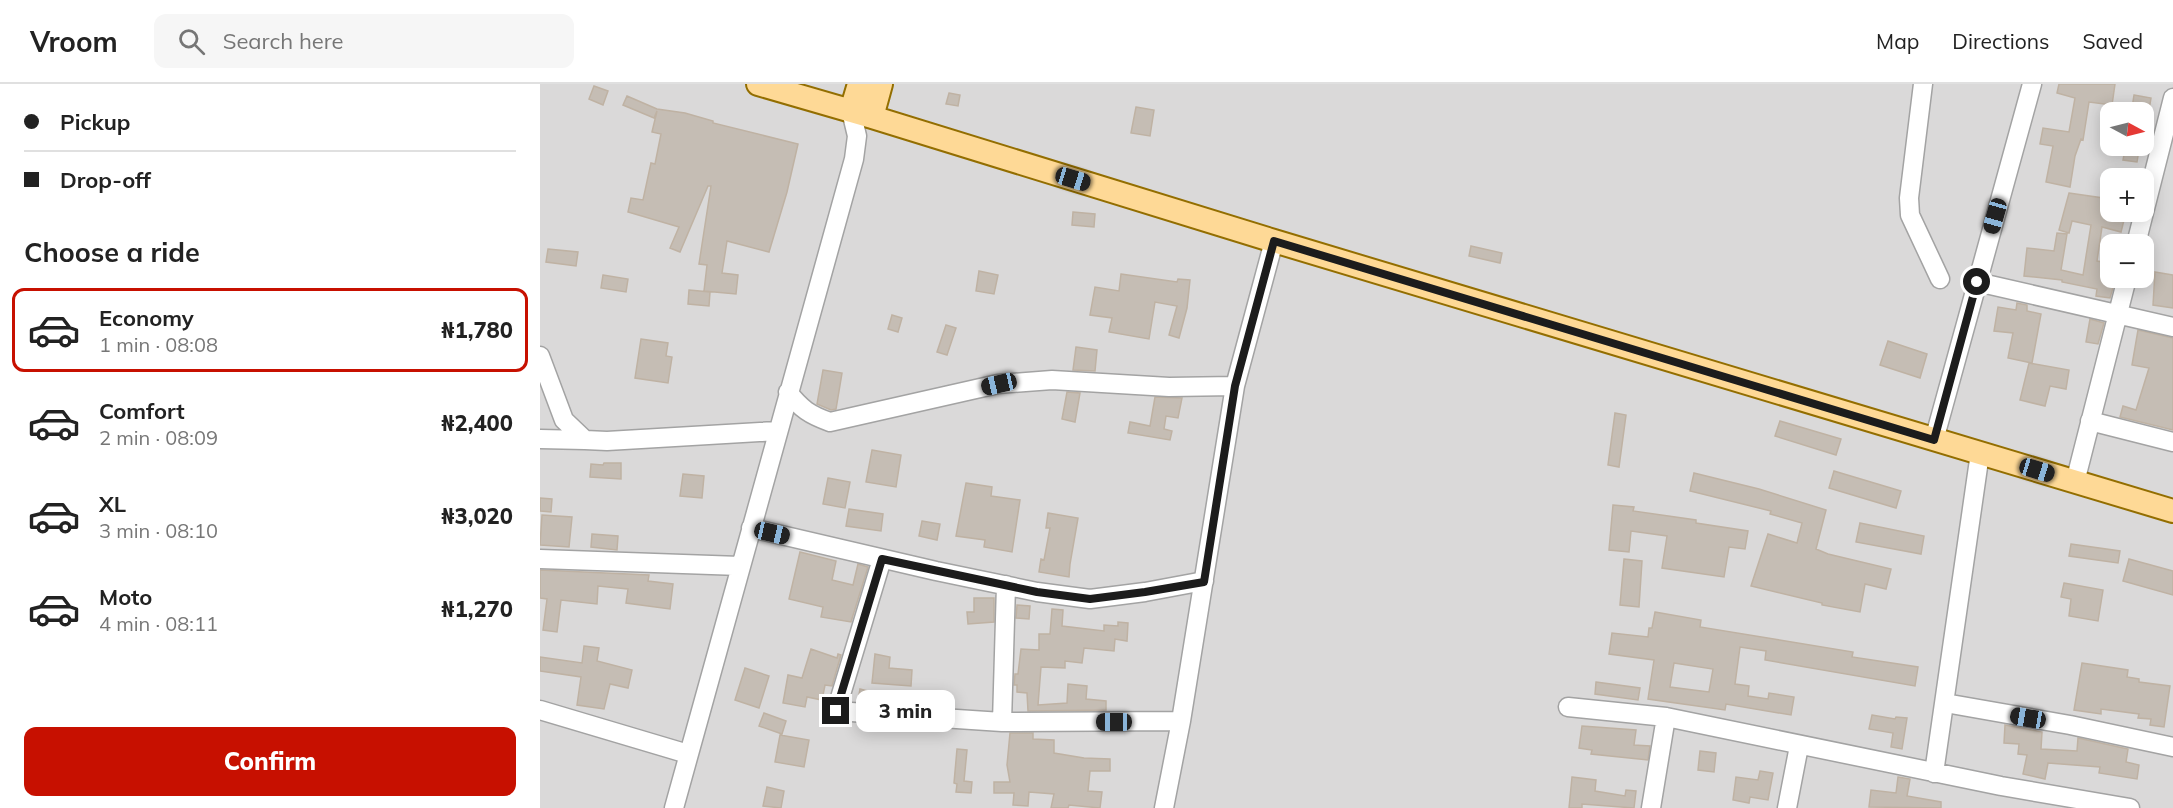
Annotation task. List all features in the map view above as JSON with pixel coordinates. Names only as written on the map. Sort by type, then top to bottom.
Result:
[{"type":"main road","points":[[758,84],[2173,511]]},
{"type":"main road","points":[[859,84],[862,114]]},
{"type":"main road","points":[[862,114],[881,84]]},
{"type":"street","points":[[1923,84],[1909,198],[1910,215],[1940,279]]},
{"type":"street","points":[[1934,440],[2032,84]]},
{"type":"street","points":[[2139,234],[2173,98]]},
{"type":"street","points":[[674,808],[854,159],[862,114]]},
{"type":"street","points":[[1164,808],[1181,721],[1235,386],[1274,241]]},
{"type":"street","points":[[1977,282],[2173,327]]},
{"type":"street","points":[[2075,482],[2124,288]]},
{"type":"street","points":[[540,356],[564,420],[585,440]]},
{"type":"street","points":[[788,392],[810,415],[830,422],[999,384],[1052,380],[1169,387],[1235,386]]},
{"type":"street","points":[[2090,421],[2173,442]]},
{"type":"street","points":[[540,439],[608,441],[777,431]]},
{"type":"street","points":[[1934,773],[1980,453]]},
{"type":"street","points":[[751,528],[1037,592],[1090,599],[1204,582]]},
{"type":"street","points":[[882,559],[836,711],[1002,722],[1181,721]]},
{"type":"street","points":[[540,560],[740,566]]},
{"type":"street","points":[[1002,722],[1006,585]]},
{"type":"street","points":[[1945,703],[2070,725],[2173,747]]},
{"type":"street","points":[[1568,707],[1666,717],[1934,773],[2130,808]]},
{"type":"street","points":[[540,710],[688,754]]},
{"type":"street","points":[[1651,808],[1666,717]]},
{"type":"street","points":[[1787,808],[1799,746]]},
{"type":"shaded area","points":[[540,84],[2173,84],[2173,808],[540,808]]},
{"type":"building","points":[[2059,84],[2115,84],[2112,102],[2089,102],[2083,140],[2081,139],[2075,156],[2070,187],[2046,182],[2053,146],[2040,144],[2043,128],[2069,132],[2075,98],[2057,93]]},
{"type":"building","points":[[594,86],[608,91],[603,105],[589,99]]},
{"type":"building","points":[[949,93],[960,95],[958,106],[946,104]]},
{"type":"building","points":[[2134,95],[2151,98],[2150,102],[2133,102]]},
{"type":"building","points":[[627,96],[657,109],[685,113],[713,121],[713,123],[798,144],[787,192],[769,252],[727,241],[722,273],[738,275],[736,294],[704,291],[707,265],[699,264],[711,186],[708,186],[680,252],[670,248],[679,227],[628,212],[631,198],[643,200],[651,163],[655,164],[661,134],[652,132],[657,111],[654,118],[623,105]]},
{"type":"building","points":[[1136,107],[1154,110],[1150,136],[1131,133]]},
{"type":"building","points":[[2124,156],[2138,156],[2137,162],[2123,160]]},
{"type":"building","points":[[2069,193],[2100,198],[2100,222],[2124,222],[2121,232],[2102,227],[2100,234],[2097,261],[2100,261],[2100,288],[2113,288],[2110,298],[2096,296],[2097,289],[2062,282],[2062,280],[2024,276],[2027,248],[2054,251],[2057,233],[2067,234],[2061,270],[2083,275],[2091,225],[2072,221],[2069,233],[2059,230]]},
{"type":"building","points":[[1073,212],[1095,214],[1094,227],[1072,225]]},
{"type":"building","points":[[1471,246],[1502,253],[1500,263],[1469,256]]},
{"type":"building","points":[[548,249],[578,252],[576,266],[546,262]]},
{"type":"building","points":[[979,271],[998,275],[994,294],[976,291]]},
{"type":"building","points":[[2155,272],[2173,275],[2173,308],[2153,305]]},
{"type":"building","points":[[1121,274],[1177,282],[1178,279],[1190,280],[1187,308],[1179,338],[1169,335],[1177,306],[1155,302],[1149,339],[1109,332],[1112,318],[1090,315],[1095,287],[1119,291]]},
{"type":"building","points":[[603,275],[628,279],[626,292],[601,288]]},
{"type":"building","points":[[689,290],[710,292],[709,306],[688,304]]},
{"type":"building","points":[[2017,303],[2027,305],[2027,311],[2041,314],[2032,363],[2008,358],[2013,333],[1994,331],[1998,307],[2016,310]]},
{"type":"building","points":[[892,315],[902,318],[898,332],[888,329]]},
{"type":"building","points":[[2090,319],[2104,323],[2098,344],[2086,342]]},
{"type":"building","points":[[946,325],[956,328],[947,355],[937,352]]},
{"type":"building","points":[[2138,330],[2173,338],[2173,430],[2120,417],[2123,406],[2136,410],[2149,368],[2132,365]]},
{"type":"building","points":[[641,339],[668,343],[666,356],[672,357],[668,383],[635,378]]},
{"type":"building","points":[[1888,341],[1927,354],[1920,378],[1880,365]]},
{"type":"building","points":[[1076,347],[1097,350],[1095,371],[1073,370]]},
{"type":"building","points":[[2029,363],[2069,370],[2066,389],[2050,386],[2045,406],[2020,400]]},
{"type":"building","points":[[823,370],[842,373],[836,409],[831,410],[817,404]]},
{"type":"building","points":[[1067,392],[1080,393],[1075,422],[1062,419]]},
{"type":"building","points":[[1155,397],[1182,398],[1178,418],[1166,416],[1164,429],[1172,431],[1170,440],[1128,433],[1130,422],[1150,426]]},
{"type":"building","points":[[1615,413],[1626,415],[1619,467],[1608,465]]},
{"type":"building","points":[[1780,421],[1841,439],[1836,455],[1775,436]]},
{"type":"building","points":[[872,450],[901,455],[896,487],[866,482]]},
{"type":"building","points":[[604,463],[621,463],[621,479],[590,477],[591,464],[603,465]]},
{"type":"building","points":[[1834,471],[1901,491],[1896,508],[1829,488]]},
{"type":"building","points":[[1694,473],[1759,489],[1826,510],[1816,549],[1891,569],[1886,589],[1865,584],[1860,612],[1822,605],[1822,603],[1751,586],[1768,534],[1797,543],[1802,523],[1770,514],[1771,511],[1690,491]]},
{"type":"building","points":[[683,474],[704,476],[702,498],[680,496]]},
{"type":"building","points":[[828,478],[850,482],[845,508],[823,504]]},
{"type":"building","points":[[966,483],[992,487],[991,496],[1020,500],[1012,552],[984,547],[985,540],[956,536]]},
{"type":"building","points":[[540,498],[552,499],[551,512],[540,511]]},
{"type":"building","points":[[1613,505],[1634,507],[1633,511],[1696,520],[1696,523],[1748,531],[1745,549],[1729,547],[1724,577],[1662,568],[1667,536],[1631,531],[1629,552],[1609,550]]},
{"type":"building","points":[[849,509],[883,514],[881,531],[846,526]]},
{"type":"building","points":[[1048,513],[1078,518],[1069,577],[1039,572],[1041,559],[1044,560],[1050,528],[1046,528]]},
{"type":"building","points":[[542,515],[572,517],[569,547],[540,545]]},
{"type":"building","points":[[922,521],[940,524],[937,540],[919,536]]},
{"type":"building","points":[[1860,523],[1924,536],[1921,554],[1856,542]]},
{"type":"building","points":[[592,534],[618,536],[617,550],[591,547]]},
{"type":"building","points":[[2071,544],[2120,551],[2118,563],[2069,556]]},
{"type":"building","points":[[800,552],[836,561],[832,580],[853,585],[858,564],[868,567],[851,622],[821,617],[823,607],[789,599]]},
{"type":"building","points":[[1624,559],[1642,561],[1639,607],[1620,605]]},
{"type":"building","points":[[2129,559],[2173,571],[2173,595],[2123,581]]},
{"type":"building","points":[[540,570],[649,575],[648,581],[673,584],[670,609],[626,603],[628,589],[598,586],[597,604],[561,600],[557,632],[543,630],[547,599],[540,598]]},
{"type":"building","points":[[2064,583],[2103,590],[2098,621],[2069,616],[2071,599],[2061,597]]},
{"type":"building","points":[[974,598],[994,598],[994,622],[968,624],[967,612],[974,612]]},
{"type":"building","points":[[1017,605],[1030,606],[1029,619],[1016,618]]},
{"type":"building","points":[[1052,609],[1063,610],[1062,626],[1104,631],[1104,625],[1118,626],[1118,622],[1128,623],[1127,641],[1115,639],[1114,651],[1084,648],[1082,663],[1065,661],[1065,668],[1041,667],[1038,705],[1067,703],[1068,684],[1087,686],[1086,699],[1106,701],[1106,710],[1028,711],[1027,693],[1017,692],[1017,685],[1014,685],[1015,674],[1018,674],[1021,649],[1039,650],[1039,634],[1050,634]]},
{"type":"building","points":[[1655,612],[1701,620],[1700,627],[1853,652],[1852,657],[1918,667],[1915,686],[1765,660],[1766,651],[1740,647],[1735,684],[1749,686],[1748,696],[1768,699],[1769,693],[1794,697],[1791,715],[1726,704],[1725,710],[1648,699],[1654,660],[1609,654],[1612,633],[1648,637],[1649,628],[1652,628]],"holes":[[[1674,663],[1713,669],[1709,692],[1670,687]]]},
{"type":"building","points":[[584,646],[599,648],[597,661],[632,670],[628,688],[610,684],[604,709],[577,705],[581,677],[540,671],[540,657],[582,663]]},
{"type":"building","points":[[811,649],[837,658],[838,654],[841,655],[832,686],[825,685],[822,700],[807,697],[805,707],[783,703],[788,675],[802,678]]},
{"type":"building","points":[[875,654],[890,657],[889,668],[912,670],[911,686],[872,683]]},
{"type":"building","points":[[2082,663],[2128,670],[2127,677],[2139,679],[2139,682],[2170,686],[2164,727],[2150,725],[2151,719],[2138,718],[2139,714],[2101,709],[2101,714],[2074,710]]},
{"type":"building","points":[[745,668],[769,676],[759,708],[735,700]]},
{"type":"building","points":[[1596,682],[1640,688],[1638,700],[1595,694]]},
{"type":"building","points":[[860,689],[872,692],[870,702],[858,701]]},
{"type":"building","points":[[764,713],[786,721],[782,734],[759,726]]},
{"type":"building","points":[[1872,715],[1895,719],[1896,717],[1907,718],[1902,749],[1891,747],[1893,733],[1869,729]]},
{"type":"building","points":[[2005,725],[2042,732],[2041,749],[2077,751],[2078,738],[2128,749],[2126,762],[2139,765],[2137,779],[2099,773],[2100,767],[2048,763],[2045,779],[2023,774],[2027,755],[2018,754],[2019,744],[2004,743]]},
{"type":"building","points":[[1582,726],[1636,730],[1634,745],[1650,746],[1648,760],[1591,754],[1592,750],[1579,748]]},
{"type":"building","points":[[1010,733],[1033,733],[1033,739],[1054,740],[1054,753],[1110,759],[1110,771],[1090,771],[1088,791],[1102,792],[1100,808],[1069,805],[1068,808],[1051,808],[1054,794],[1029,792],[1028,806],[1013,805],[1014,793],[994,793],[994,782],[1010,782],[1007,765]]},
{"type":"building","points":[[780,735],[809,740],[804,767],[775,762]]},
{"type":"building","points":[[957,749],[967,750],[964,781],[972,782],[971,793],[956,792],[957,784],[954,783]]},
{"type":"building","points":[[1700,751],[1716,753],[1714,772],[1698,770]]},
{"type":"building","points":[[1760,771],[1773,773],[1768,800],[1750,797],[1749,803],[1733,800],[1736,777],[1758,780]]},
{"type":"building","points":[[1572,777],[1596,780],[1595,791],[1625,796],[1626,790],[1636,791],[1634,808],[1582,804],[1582,808],[1569,808]]},
{"type":"building","points":[[1898,777],[1910,779],[1907,796],[1941,802],[1941,808],[1869,807],[1871,790],[1896,793]]},
{"type":"building","points":[[767,787],[784,791],[781,808],[763,806]]},
{"type":"route","points":[[836,711],[882,559],[1037,592],[1090,599],[1204,582],[1235,386],[1274,241],[1934,440],[1977,282]]}]
